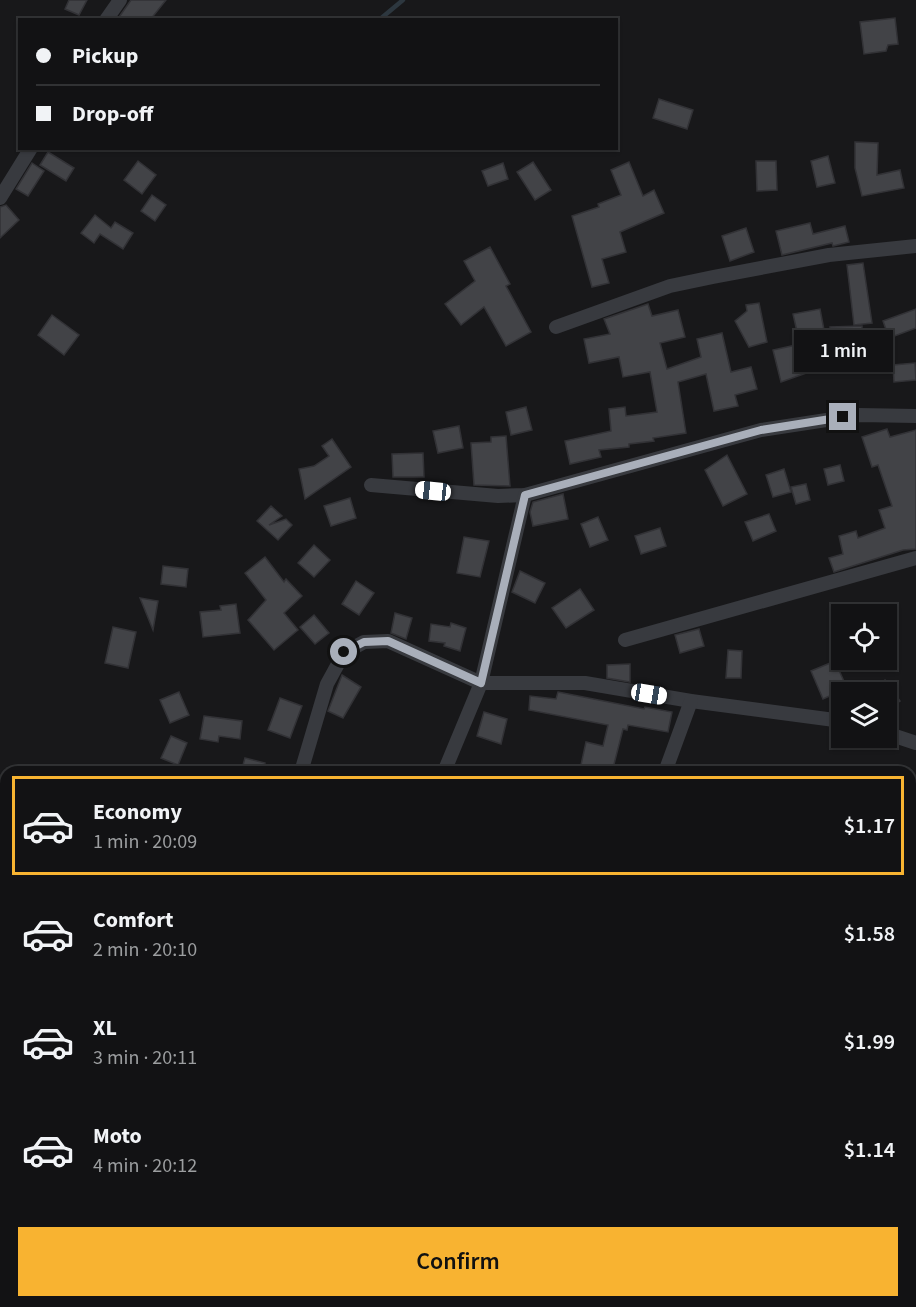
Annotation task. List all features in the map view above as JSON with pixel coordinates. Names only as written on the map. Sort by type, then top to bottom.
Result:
[{"type":"street","points":[[107,18],[120,0]]},
{"type":"street","points":[[0,198],[30,150]]},
{"type":"street","points":[[556,327],[681,284],[775,264],[916,246]]},
{"type":"street","points":[[371,485],[476,494],[525,495],[761,430],[859,415],[916,416]]},
{"type":"street","points":[[446,766],[481,683],[525,495]]},
{"type":"street","points":[[625,640],[916,558]]},
{"type":"street","points":[[303,766],[327,684],[344,652],[364,642],[388,641],[481,683],[585,683],[691,701],[831,720]]},
{"type":"street","points":[[667,766],[691,701]]},
{"type":"street","points":[[897,737],[916,743]]},
{"type":"building","points":[[69,0],[87,0],[79,15],[65,9]]},
{"type":"building","points":[[131,0],[166,0],[152,18],[118,18]]},
{"type":"building","points":[[895,18],[898,44],[888,45],[886,51],[864,54],[860,22]]},
{"type":"building","points":[[659,99],[693,110],[687,129],[653,118]]},
{"type":"building","points":[[855,142],[878,143],[877,175],[900,170],[904,188],[862,196],[855,168]]},
{"type":"building","points":[[48,152],[74,168],[66,181],[40,165]]},
{"type":"building","points":[[828,156],[835,183],[817,187],[811,161]]},
{"type":"building","points":[[138,161],[156,175],[142,194],[124,180]]},
{"type":"building","points":[[756,161],[776,161],[777,190],[757,191]]},
{"type":"building","points":[[533,162],[551,190],[535,200],[517,172]]},
{"type":"building","points":[[629,162],[643,196],[654,190],[664,213],[620,232],[626,252],[602,259],[609,283],[592,287],[572,216],[599,207],[598,204],[621,195],[611,170]]},
{"type":"building","points":[[32,163],[44,171],[28,196],[16,189]]},
{"type":"building","points":[[503,163],[508,179],[488,186],[482,171]]},
{"type":"building","points":[[152,195],[166,205],[155,221],[141,211]]},
{"type":"building","points":[[6,205],[19,220],[0,238],[0,207]]},
{"type":"building","points":[[95,215],[111,228],[115,222],[133,233],[123,249],[100,234],[94,243],[81,233]]},
{"type":"building","points":[[810,223],[813,234],[845,226],[849,242],[833,246],[832,243],[782,255],[776,231]]},
{"type":"building","points":[[746,228],[754,252],[730,261],[722,236]]},
{"type":"building","points":[[490,247],[510,284],[506,286],[531,332],[506,346],[484,307],[461,325],[445,304],[475,281],[464,261]]},
{"type":"building","points":[[863,263],[872,323],[854,325],[847,265]]},
{"type":"building","points":[[759,303],[767,342],[749,347],[735,321],[747,311],[746,305]]},
{"type":"building","points":[[648,304],[652,316],[678,310],[685,337],[660,343],[667,369],[701,357],[697,339],[722,333],[731,372],[751,367],[757,389],[735,395],[738,406],[714,411],[706,374],[678,382],[686,433],[653,438],[654,441],[629,444],[629,447],[599,450],[601,457],[570,464],[565,441],[611,431],[609,409],[625,407],[626,416],[657,412],[650,372],[623,377],[619,357],[589,363],[584,339],[610,334],[604,319]]},
{"type":"building","points":[[820,309],[824,330],[798,336],[793,314]]},
{"type":"building","points":[[916,309],[916,328],[889,338],[883,321]]},
{"type":"building","points":[[52,315],[79,335],[64,355],[38,335]]},
{"type":"building","points":[[862,326],[862,363],[831,363],[830,327]]},
{"type":"building","points":[[805,343],[812,371],[781,382],[773,350]]},
{"type":"building","points":[[915,363],[916,380],[894,382],[893,365]]},
{"type":"building","points":[[526,407],[532,430],[511,435],[506,412]]},
{"type":"building","points":[[459,426],[463,448],[438,453],[433,431]]},
{"type":"building","points":[[887,429],[890,437],[916,430],[916,549],[903,550],[834,572],[829,558],[843,554],[839,536],[856,531],[858,538],[885,528],[879,510],[892,506],[878,465],[872,467],[862,437]]},
{"type":"building","points":[[506,436],[510,486],[474,485],[471,443],[491,442],[491,437]]},
{"type":"building","points":[[332,439],[351,467],[305,499],[299,469],[314,466],[329,456],[322,446]]},
{"type":"building","points":[[423,453],[424,477],[393,477],[392,454]]},
{"type":"building","points":[[727,455],[747,494],[723,506],[705,470]]},
{"type":"building","points":[[840,465],[844,481],[828,485],[824,469]]},
{"type":"building","points":[[784,469],[791,492],[773,497],[766,475]]},
{"type":"building","points":[[806,484],[810,500],[796,504],[791,487]]},
{"type":"building","points":[[563,494],[568,519],[533,526],[530,512],[533,502]]},
{"type":"building","points":[[350,498],[356,518],[331,526],[324,506]]},
{"type":"building","points":[[271,506],[282,516],[269,525],[286,519],[292,525],[278,540],[257,521]]},
{"type":"building","points":[[769,514],[776,531],[753,541],[745,522]]},
{"type":"building","points":[[598,517],[608,540],[590,547],[581,524]]},
{"type":"building","points":[[660,528],[666,546],[641,554],[635,536]]},
{"type":"building","points":[[464,537],[489,541],[480,577],[457,573]]},
{"type":"building","points":[[314,545],[330,560],[314,577],[298,563]]},
{"type":"building","points":[[265,557],[284,582],[286,579],[302,596],[284,613],[298,630],[274,650],[248,620],[266,600],[245,573]]},
{"type":"building","points":[[163,566],[188,569],[186,587],[161,584]]},
{"type":"building","points":[[520,571],[545,583],[535,603],[512,592]]},
{"type":"building","points":[[356,581],[374,593],[359,615],[342,604]]},
{"type":"building","points":[[580,589],[594,610],[566,628],[552,608]]},
{"type":"building","points":[[140,598],[158,601],[153,630]]},
{"type":"building","points":[[236,604],[240,633],[203,637],[200,612],[221,610],[220,606]]},
{"type":"building","points":[[395,613],[412,618],[406,639],[391,633]]},
{"type":"building","points":[[314,615],[329,633],[315,644],[300,627]]},
{"type":"building","points":[[451,623],[466,628],[460,651],[444,646],[445,643],[429,641],[431,624],[450,627]]},
{"type":"building","points":[[113,627],[136,632],[128,668],[105,663]]},
{"type":"building","points":[[699,629],[704,646],[680,653],[675,635]]},
{"type":"building","points":[[728,650],[742,651],[741,678],[726,678]]},
{"type":"building","points":[[831,663],[831,670],[839,670],[844,682],[831,682],[831,695],[823,699],[811,671]]},
{"type":"building","points":[[630,664],[630,682],[607,678],[607,665]]},
{"type":"building","points":[[342,675],[361,687],[343,718],[328,711]]},
{"type":"building","points":[[179,692],[189,715],[170,723],[160,700]]},
{"type":"building","points":[[558,692],[644,709],[645,707],[672,712],[668,732],[628,725],[627,730],[623,729],[614,766],[581,765],[586,742],[603,746],[608,725],[529,710],[530,696],[556,699]]},
{"type":"building","points":[[280,698],[302,706],[290,738],[268,730]]},
{"type":"building","points":[[484,712],[507,719],[501,744],[477,736]]},
{"type":"building","points":[[204,716],[242,721],[240,739],[219,736],[218,742],[200,739]]},
{"type":"building","points":[[171,736],[187,743],[178,765],[161,758]]},
{"type":"building","points":[[245,758],[265,763],[264,766],[243,766]]},
{"type":"waterway","points":[[381,18],[403,0]]},
{"type":"route","points":[[344,652],[364,642],[388,641],[481,683],[525,495],[761,430],[843,417]]}]
